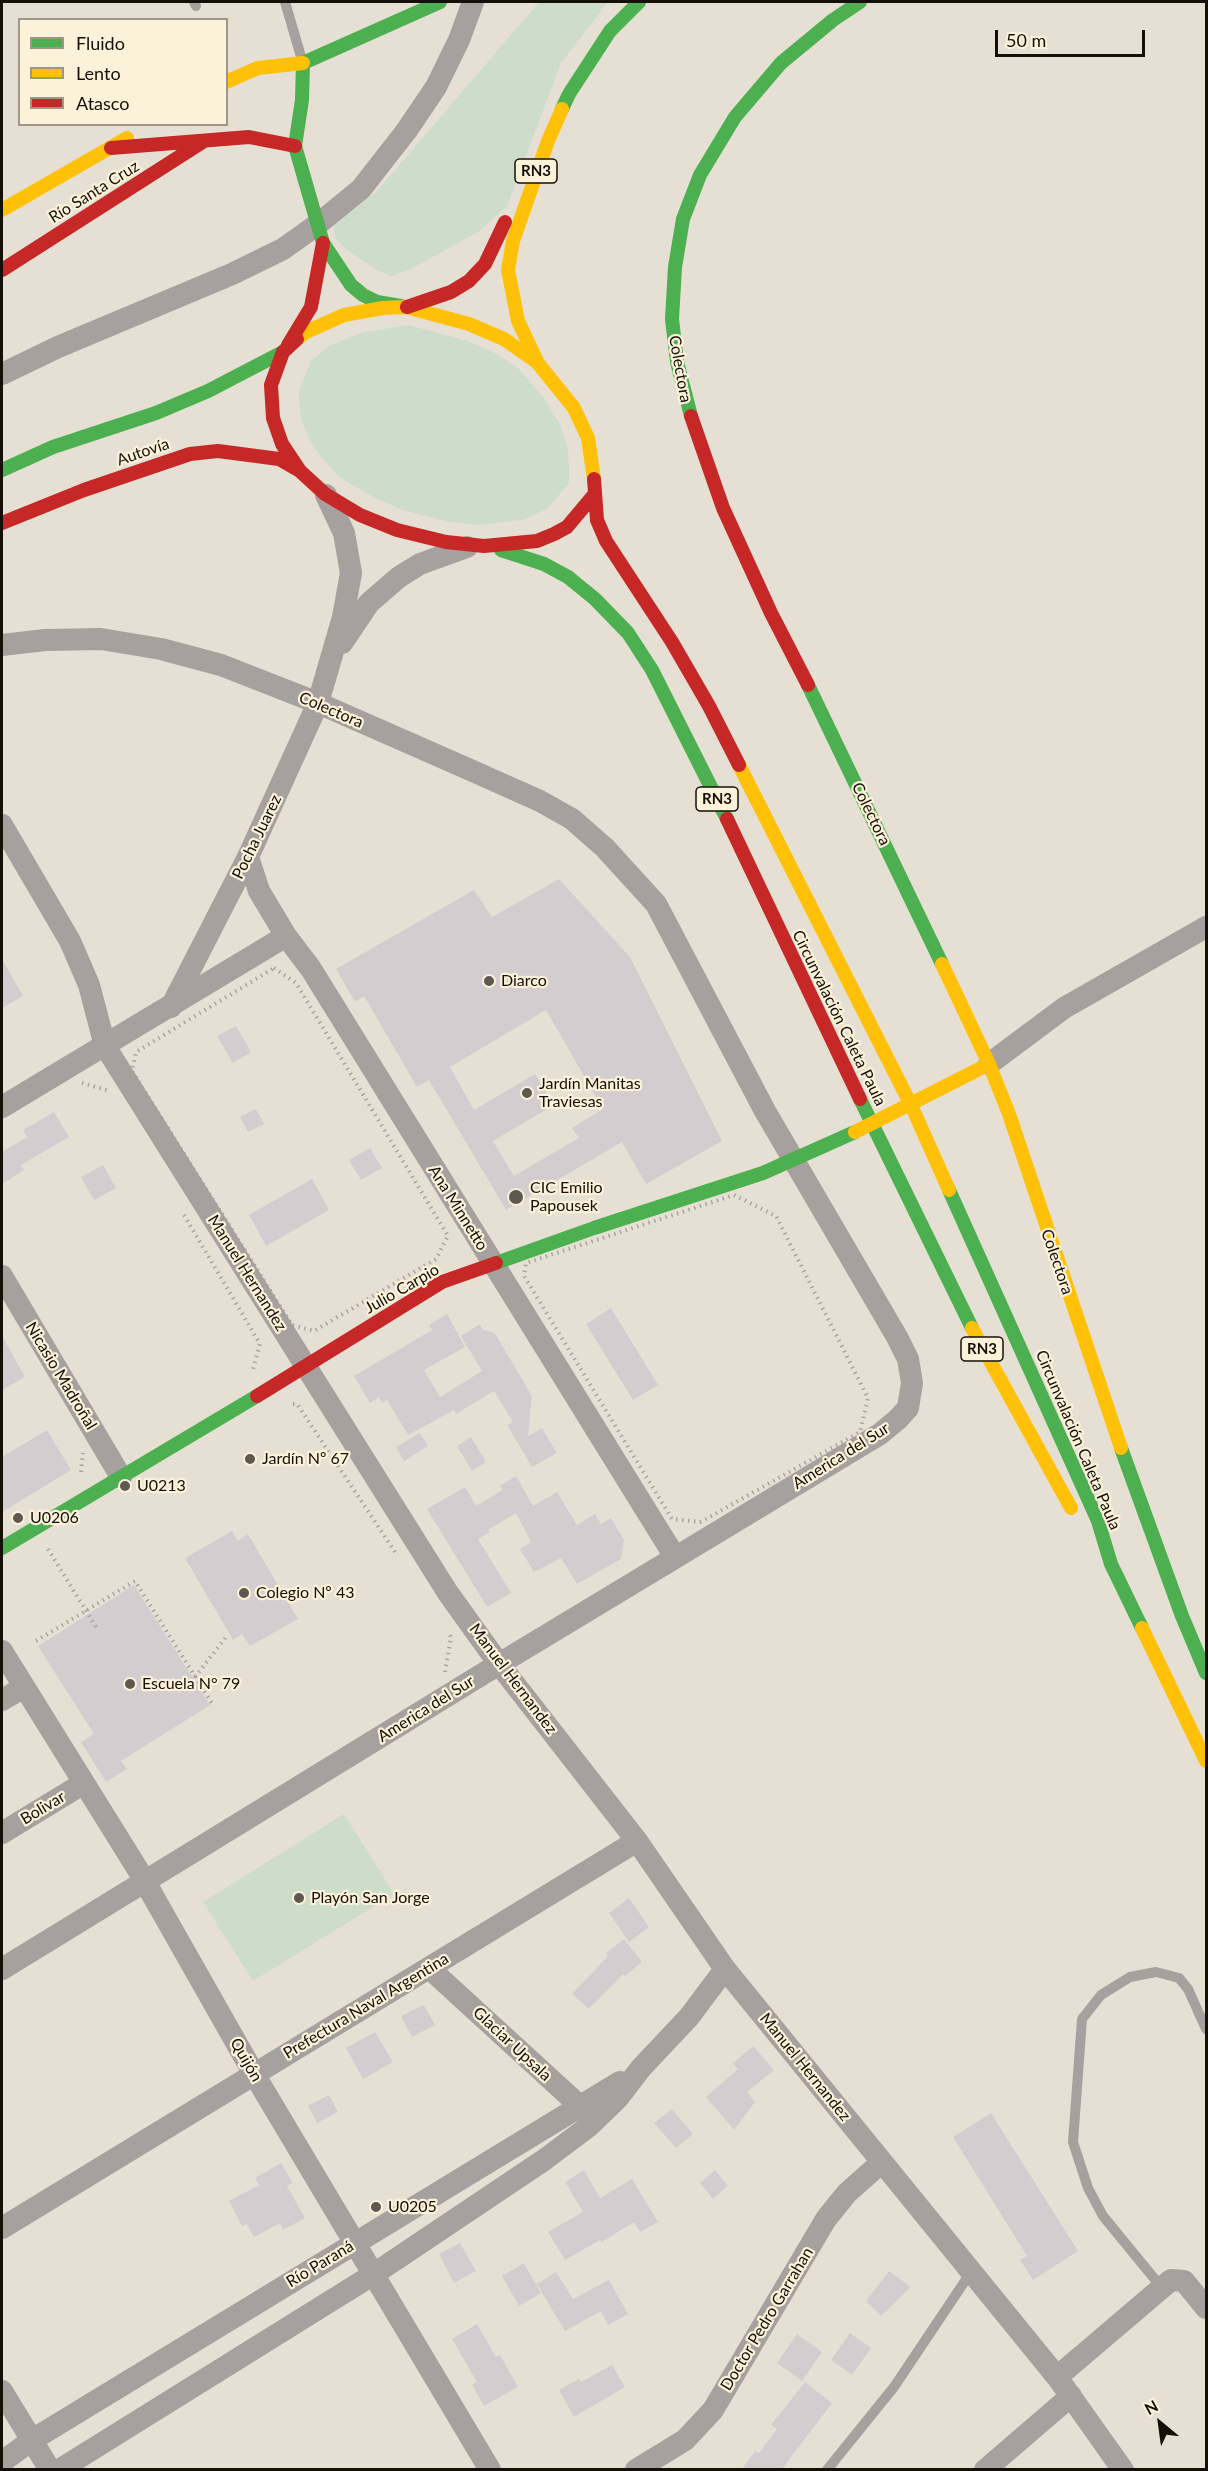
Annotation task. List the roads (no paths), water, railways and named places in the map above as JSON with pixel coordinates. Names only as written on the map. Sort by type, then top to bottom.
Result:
[{"type":"main road","points":[[228,81],[258,68],[303,63],[440,2]]},
{"type":"main road","name":"RN3","points":[[558,83],[506,220],[485,264],[461,287],[438,297],[403,307],[344,315],[306,332],[285,348],[271,385],[273,418],[282,444],[300,471],[325,494],[360,515],[397,530],[446,542],[479,546],[537,541],[554,534],[567,527],[593,496],[591,455],[584,427],[574,408],[537,362],[518,321],[508,270],[513,241],[548,141],[569,93],[610,31],[639,2]]},
{"type":"main road","name":"Colectora","points":[[860,2],[833,20],[781,63],[735,117],[700,175],[683,219],[675,267],[672,319],[686,403],[702,455],[723,508],[771,613],[832,732],[989,1064],[1009,1114],[1122,1451],[1182,1616],[1206,1673]]},
{"type":"main road","points":[[303,63],[302,100],[295,146],[321,233],[351,285],[376,302],[403,307]]},
{"type":"main road","name":"Río Santa Cruz","points":[[2,210],[141,130]]},
{"type":"main road","name":"Río Santa Cruz","points":[[111,148],[249,137],[295,146]]},
{"type":"main road","name":"Río Santa Cruz","points":[[2,270],[204,141]]},
{"type":"main road","points":[[285,348],[311,307],[321,233]]},
{"type":"main road","name":"RN3","points":[[403,307],[484,329],[518,348],[537,362]]},
{"type":"main road","name":"Autovía","points":[[2,470],[53,447],[156,413],[208,391],[285,348]]},
{"type":"main road","name":"Autovía","points":[[2,522],[145,468],[190,454],[218,451],[279,459],[300,471]]},
{"type":"main road","name":"Circunvalación Caleta Paula","points":[[593,496],[597,519],[606,542],[672,642],[710,706],[911,1105],[1098,1521],[1111,1564],[1206,1761]]},
{"type":"main road","name":"Circunvalación Caleta Paula","points":[[479,546],[521,555],[568,577],[595,599],[628,633],[652,670],[694,750],[872,1124],[994,1372],[1083,1529],[1111,1564]]},
{"type":"main road","points":[[808,901],[819,953],[850,1015]]},
{"type":"main road","points":[[794,962],[828,1010],[891,1112],[952,1221],[977,1250]]},
{"type":"main road","name":"Julio Carpio","points":[[2,1548],[442,1282],[594,1228],[763,1173],[872,1124],[891,1112],[911,1105],[989,1064]]},
{"type":"street","points":[[2,374],[58,347],[232,274],[321,233],[361,189],[407,130],[436,87],[459,40],[473,2]]},
{"type":"street","name":"Pocha Juarez","points":[[171,1007],[248,857],[318,703],[343,617],[351,573],[344,533],[325,494]]},
{"type":"street","points":[[330,661],[369,603],[385,588],[420,564],[479,546]]},
{"type":"street","name":"Colectora","points":[[2,645],[45,640],[101,639],[162,648],[221,664],[318,703],[540,801],[572,819],[605,848],[656,904],[765,1111],[909,1359],[912,1383],[908,1408]]},
{"type":"street","name":"Manuel Hernandez","points":[[2,825],[70,941],[89,985],[105,1046],[448,1593],[499,1664],[638,1841],[725,1969],[1057,2377],[1123,2469]]},
{"type":"street","name":"Ana Minnetto","points":[[248,857],[260,891],[286,936],[311,969],[675,1557]]},
{"type":"street","points":[[989,1064],[1064,1008],[1206,927]]},
{"type":"street","points":[[2,1107],[286,936]]},
{"type":"street","name":"Nicasio Madroñal","points":[[2,1276],[121,1477]]},
{"type":"street","name":"America del Sur","points":[[2,1970],[499,1664],[880,1434],[908,1408]]},
{"type":"street","name":"Quijón","points":[[2,1651],[145,1882],[255,2074],[490,2469]]},
{"type":"street","points":[[2,1700],[24,1687]]},
{"type":"street","name":"Bolivar","points":[[2,1833],[84,1784]]},
{"type":"street","name":"Prefectura Naval Argentina","points":[[2,2228],[638,1841]]},
{"type":"street","name":"Glaciar Upsala","points":[[429,1968],[587,2115]]},
{"type":"street","name":"Río Paraná","points":[[2,2462],[32,2440],[355,2242],[618,2098],[641,2068],[689,2017],[725,1969]]},
{"type":"street","name":"Río Paraná","points":[[58,2469],[374,2274],[544,2160],[587,2115]]},
{"type":"street","name":"Doctor Pedro Garrahan","points":[[637,2468],[685,2440],[713,2410],[826,2219],[847,2193],[882,2162]]},
{"type":"street","points":[[1057,2377],[1171,2280],[1184,2281],[1206,2308]]},
{"type":"street","points":[[2,2391],[50,2469]]},
{"type":"street","points":[[985,2469],[1071,2396]]},
{"type":"lane","points":[[284,2],[303,63]]},
{"type":"lane","points":[[1162,2288],[1103,2216],[1088,2188],[1073,2142],[1082,2019],[1101,1995],[1130,1977],[1156,1972],[1179,1978],[1188,1989],[1206,2029]]},
{"type":"lane","points":[[827,2469],[894,2387],[972,2272]]},
{"type":"place","name":"Diarco","points":[[489,981]]},
{"type":"place","name":"Jardín Manitas Traviesas","points":[[527,1093]]},
{"type":"place","name":"CIC Emilio Papousek","points":[[516,1197]]},
{"type":"place","name":"Jardín Nº 67","points":[[250,1459]]},
{"type":"place","name":"U0213","points":[[125,1486]]},
{"type":"place","name":"U0206","points":[[18,1518]]},
{"type":"place","name":"Colegio Nº 43","points":[[244,1593]]},
{"type":"place","name":"Escuela N° 79","points":[[130,1684]]},
{"type":"place","name":"Playón San Jorge","points":[[299,1898]]},
{"type":"place","name":"U0205","points":[[376,2207]]}]
